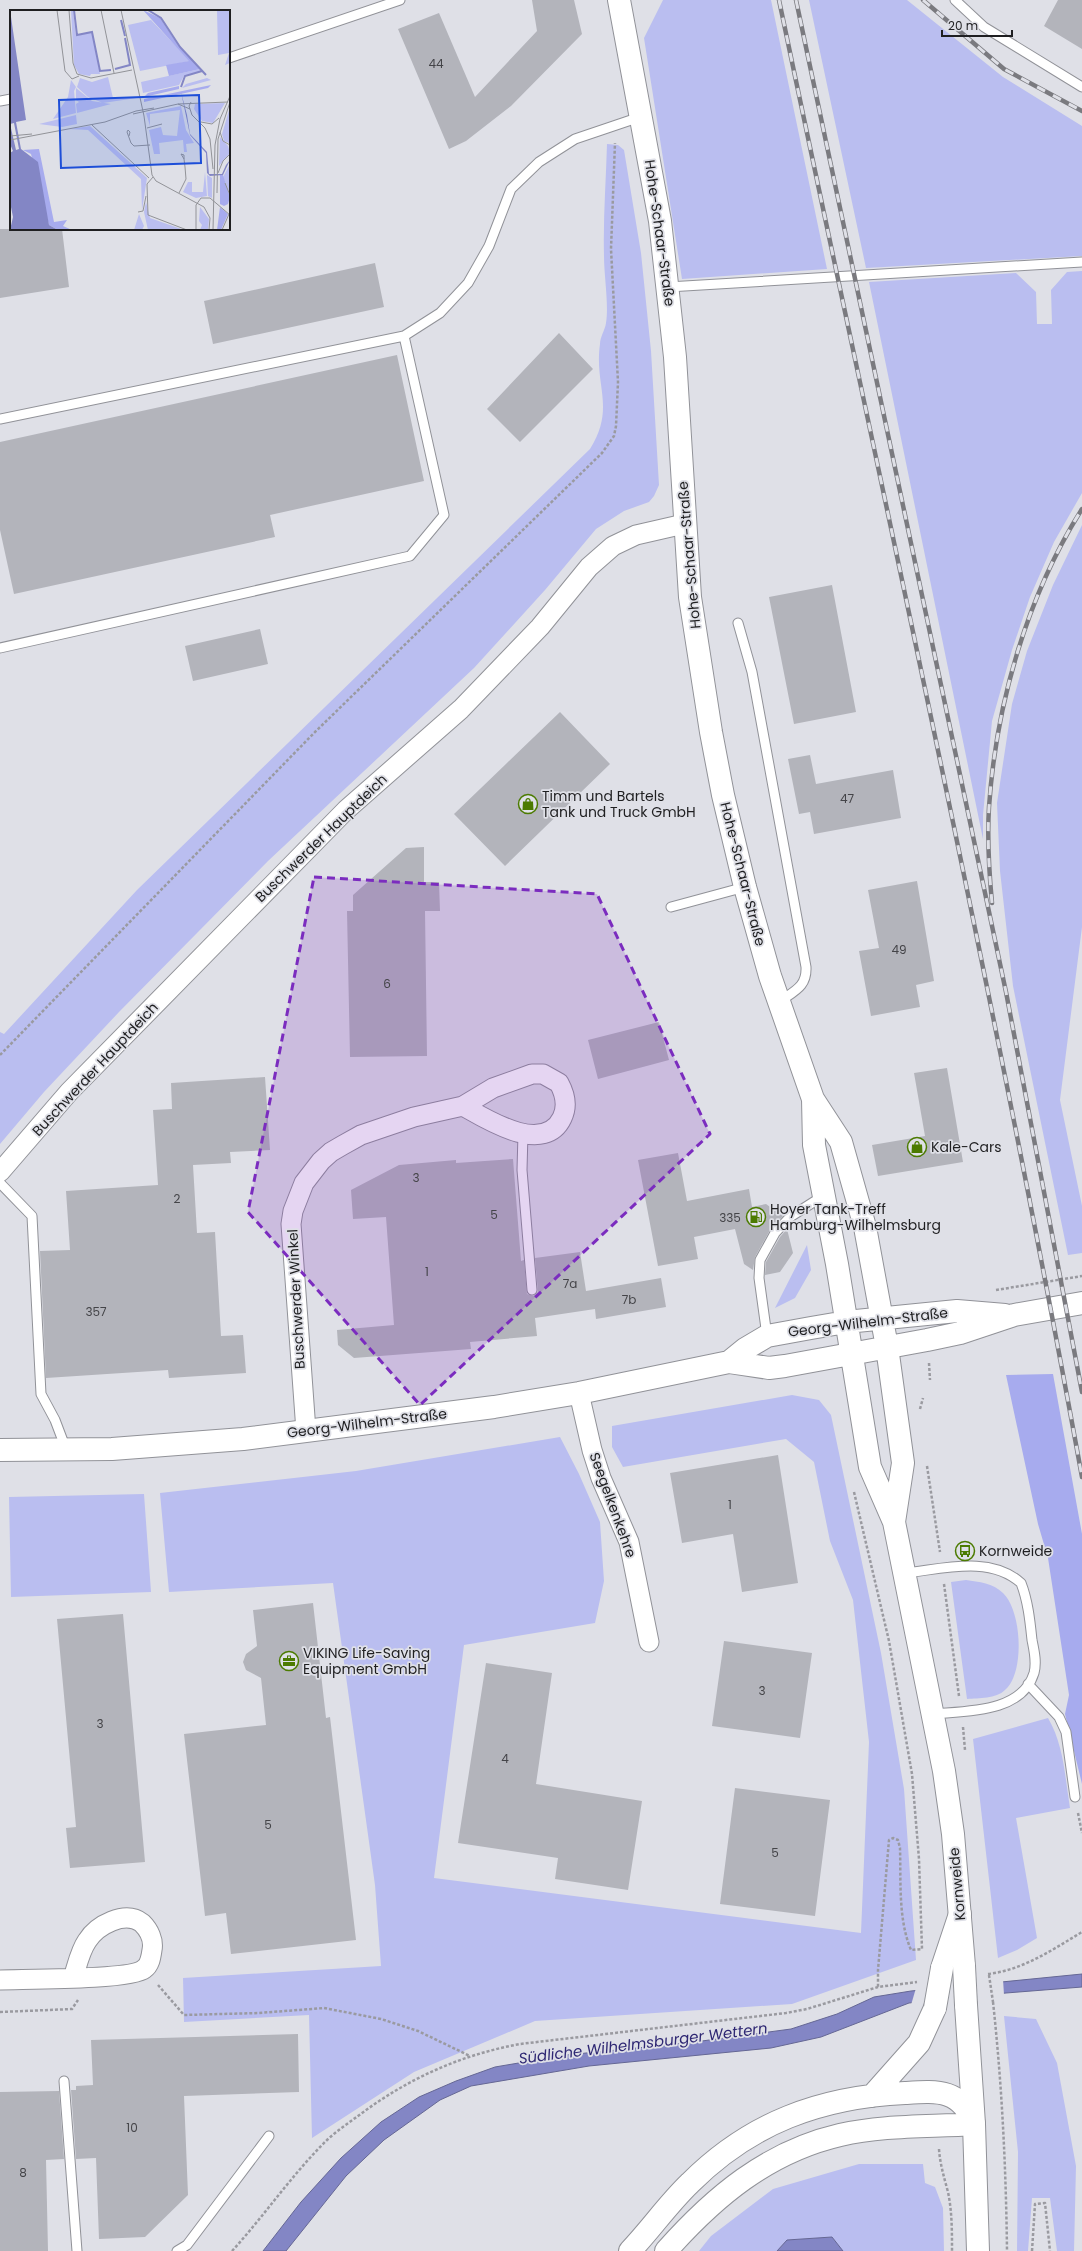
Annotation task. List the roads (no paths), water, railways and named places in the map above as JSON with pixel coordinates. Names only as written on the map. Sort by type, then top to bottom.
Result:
[{"type":"main road","name":"Hohe-Schaar-Straße","points":[[619,0],[642,116],[660,221],[668,287],[680,424],[684,524],[690,597],[702,682],[724,795],[745,887],[779,1002],[813,1099],[841,1142],[865,1227],[883,1318]]},
{"type":"main road","name":"Hohe-Schaar-Straße","points":[[813,1099],[814,1145],[846,1322]]},
{"type":"main road","name":"Georg-Wilhelm-Straße","points":[[0,1450],[112,1449],[221,1440],[306,1431],[494,1407],[579,1393],[729,1362],[769,1368],[851,1354],[960,1333],[1014,1316],[1082,1303]]},
{"type":"main road","name":"Georg-Wilhelm-Straße","points":[[729,1362],[744,1349],[767,1336],[846,1322],[957,1311],[1014,1316]]},
{"type":"main road","name":"Kornweide","points":[[883,1318],[903,1463],[894,1522]]},
{"type":"main road","name":"Kornweide","points":[[846,1322],[870,1467],[894,1522],[905,1573],[933,1714],[952,1834],[964,1966],[974,2124],[978,2251]]},
{"type":"main road","points":[[872,2096],[919,2043],[931,2021],[935,2008],[942,1968],[960,1914]]},
{"type":"main road","points":[[630,2251],[689,2184],[713,2161],[763,2127],[793,2114],[818,2106],[872,2096],[917,2092],[946,2094],[963,2103],[969,2112],[974,2124],[856,2132],[817,2142],[794,2150],[751,2173],[731,2188],[683,2232],[666,2251]]},
{"type":"street","name":"Buschwerder Hauptdeich","points":[[0,1172],[69,1092],[341,815],[466,704],[540,627],[589,567],[613,546],[636,535],[684,524]]},
{"type":"street","name":"Buschwerder Winkel","points":[[306,1431],[291,1224],[293,1211],[304,1184],[331,1152],[362,1135],[414,1117],[463,1106],[493,1088],[532,1074],[543,1074],[550,1076],[559,1083],[565,1100],[563,1118],[549,1132],[538,1134],[523,1133],[501,1127],[463,1106]]},
{"type":"street","name":"Seegelkenkehre","points":[[579,1393],[592,1450],[629,1542],[649,1642]]},
{"type":"street","points":[[0,1980],[73,1978],[131,1975],[144,1969],[152,1957],[153,1947],[149,1932],[139,1921],[123,1918],[106,1924],[86,1941],[73,1978]]},
{"type":"lane","points":[[230,58],[400,0]]},
{"type":"lane","points":[[955,0],[984,27],[1082,87]]},
{"type":"lane","points":[[0,101],[10,100]]},
{"type":"lane","points":[[0,419],[404,336],[440,313],[468,283],[490,246],[512,189],[539,162],[575,139],[642,116]]},
{"type":"lane","points":[[668,287],[1082,262]]},
{"type":"lane","points":[[0,648],[410,556],[444,515],[404,336]]},
{"type":"lane","points":[[738,623],[752,672],[806,967],[806,978],[801,986],[779,1002]]},
{"type":"lane","points":[[671,907],[745,887]]},
{"type":"lane","points":[[523,1133],[522,1170],[532,1290]]},
{"type":"lane","points":[[0,1183],[32,1216],[41,1394],[55,1420],[66,1450]]},
{"type":"lane","points":[[767,1336],[759,1278],[760,1260],[775,1233],[790,1217],[824,1196]]},
{"type":"lane","points":[[905,1573],[965,1566],[988,1566],[999,1569],[1014,1577],[1020,1583],[1024,1591],[1030,1619],[1035,1662],[1034,1672],[1028,1684],[1019,1694],[991,1708],[933,1714]]},
{"type":"lane","points":[[1028,1684],[1059,1717],[1066,1732],[1076,1797]]},
{"type":"lane","points":[[64,2081],[78,2251]]},
{"type":"lane","points":[[177,2251],[187,2245],[269,2136]]},
{"type":"railway","points":[[779,0],[974,922],[1082,1477]]},
{"type":"railway","points":[[796,0],[1006,992],[1082,1392]]},
{"type":"railway","points":[[923,0],[1004,69],[1082,111]]},
{"type":"railway","points":[[992,903],[988,831],[989,807],[993,768],[1007,690],[1030,614],[1062,543],[1082,509]]},
{"type":"place","name":"Timm und Bartels Tank und Truck GmbH","points":[[528,804]]},
{"type":"place","name":"Kale-Cars","points":[[917,1147]]},
{"type":"place","name":"Hoyer Tank-Treff Hamburg-Wilhelmsburg","points":[[756,1217]]},
{"type":"place","name":"Kornweide","points":[[965,1551]]},
{"type":"place","name":"VIKING Life-Saving Equipment GmbH","points":[[289,1661]]},
{"type":"water label","name":"Südliche Wilhelmsburger Wettern","points":[[643,2043]]}]
